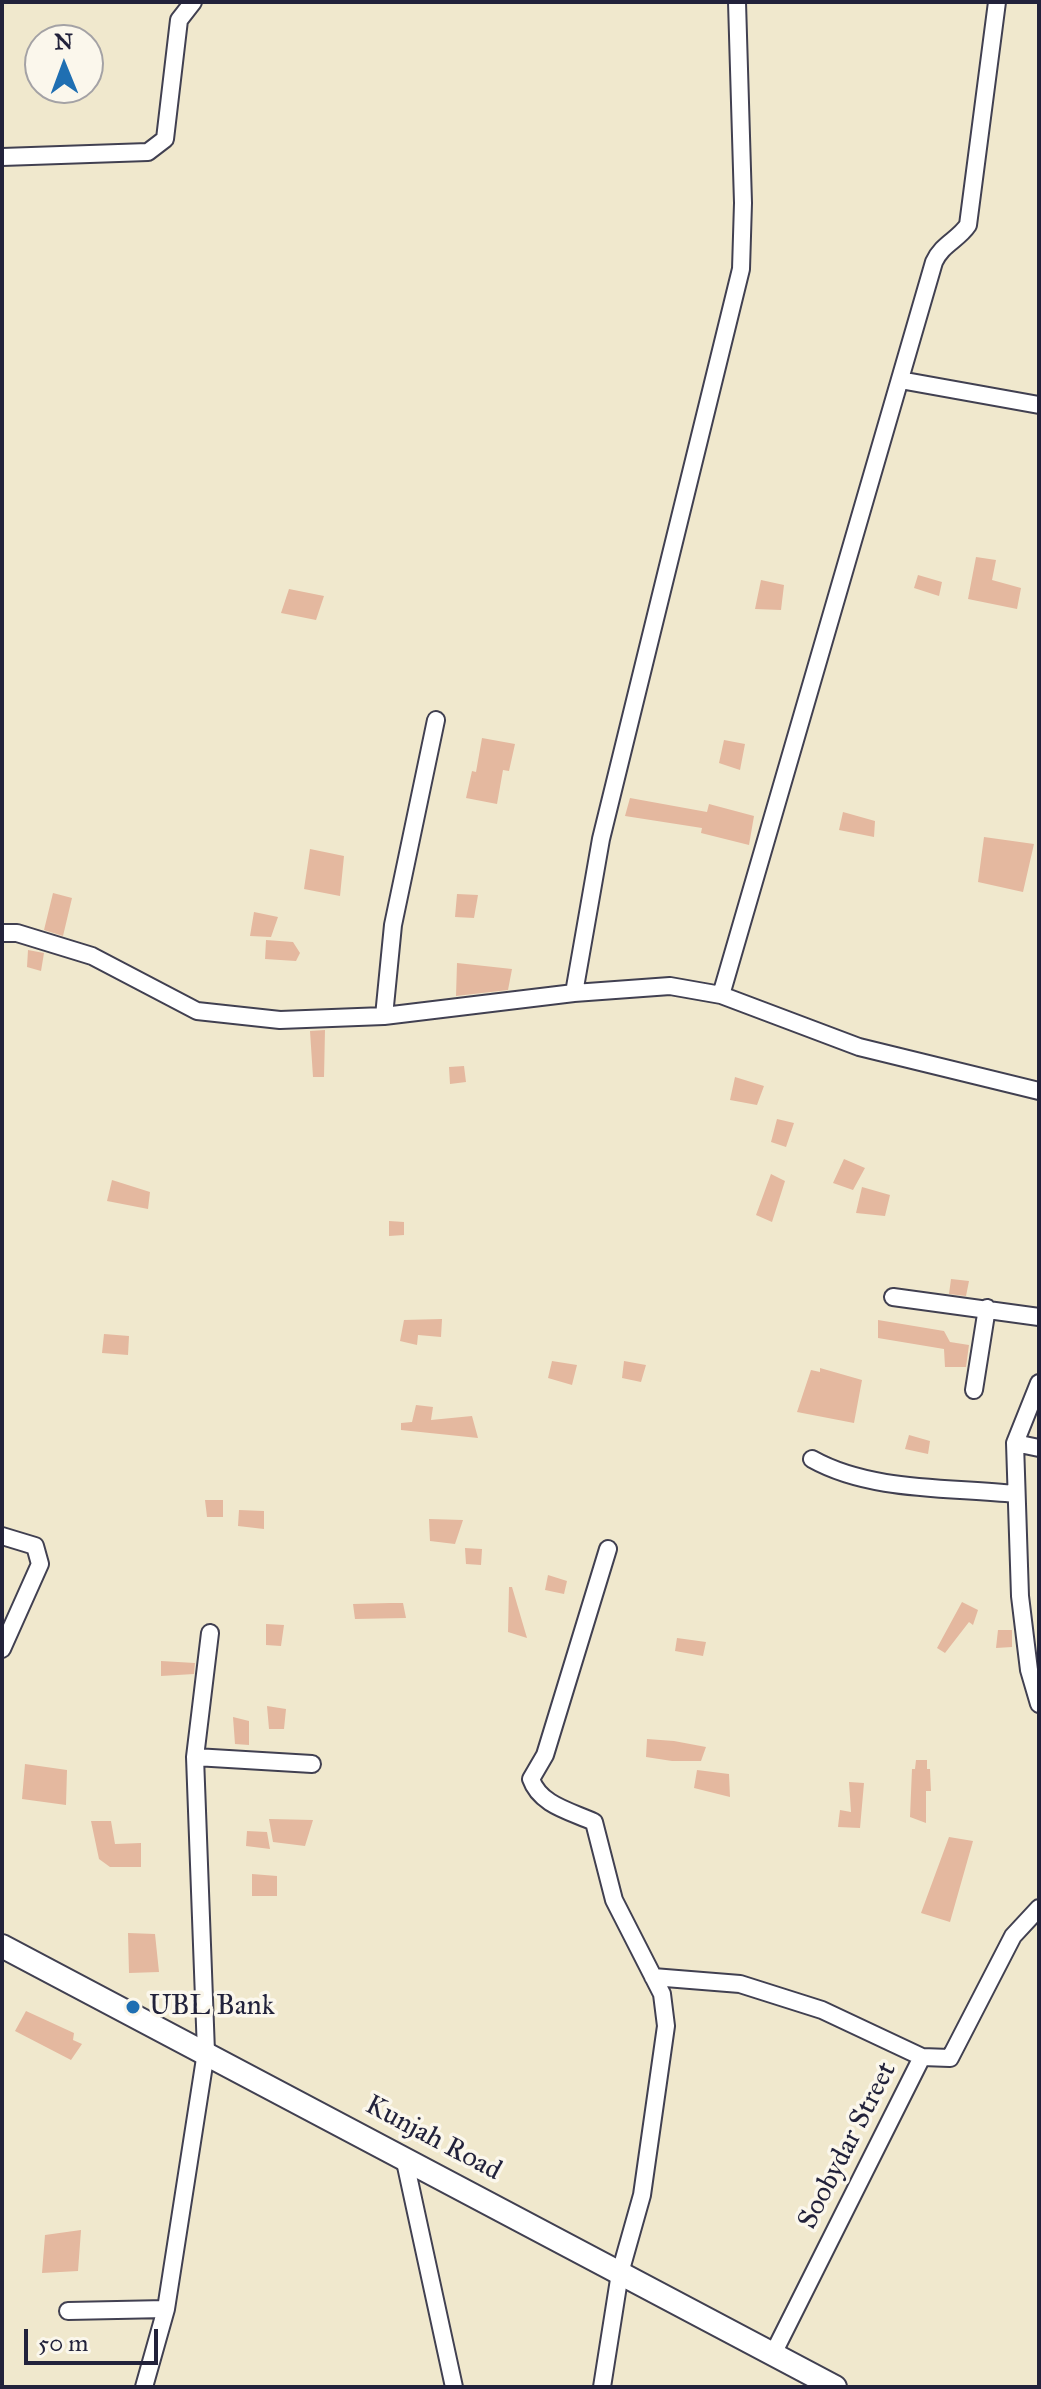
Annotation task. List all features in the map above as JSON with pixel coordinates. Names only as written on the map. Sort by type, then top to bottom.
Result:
[{"type":"street","points":[[2,157],[148,152],[165,139],[179,20],[193,2]]},
{"type":"street","points":[[574,993],[601,839],[741,269],[743,203],[737,2]]},
{"type":"street","points":[[721,995],[939,250],[960,237],[968,225],[997,2]]},
{"type":"street","points":[[900,380],[1039,405]]},
{"type":"street","points":[[384,1016],[393,925],[436,720]]},
{"type":"street","points":[[2,933],[17,933],[92,956],[197,1011],[280,1020],[384,1016],[574,993],[670,986],[721,995],[859,1047],[1039,1091]]},
{"type":"street","points":[[893,1297],[1039,1317]]},
{"type":"street","points":[[974,1390],[987,1308]]},
{"type":"street","points":[[1039,1383],[1015,1443],[1020,1596],[1029,1670],[1039,1704]]},
{"type":"street","points":[[1015,1443],[1039,1448]]},
{"type":"street","points":[[812,1459],[881,1482],[1015,1494]]},
{"type":"street","points":[[2,1536],[35,1546],[40,1564],[2,1649]]},
{"type":"street","points":[[602,2387],[620,2273],[642,2195],[666,2026],[662,1994],[614,1900],[594,1822],[549,1802],[535,1791],[531,1779],[545,1755],[608,1549]]},
{"type":"street","points":[[144,2387],[166,2309],[206,2052],[195,1757],[210,1633]]},
{"type":"street","points":[[195,1757],[312,1764]]},
{"type":"street","name":"Soobydar Street","points":[[773,2354],[922,2057],[950,2058],[1013,1936],[1039,1908]]},
{"type":"street","name":"Kunjah Road","points":[[2,1946],[835,2387]]},
{"type":"street","points":[[653,1977],[740,1984],[822,2010],[922,2057]]},
{"type":"street","points":[[404,2157],[454,2387]]},
{"type":"street","points":[[68,2311],[166,2309]]},
{"type":"building","points":[[976,557],[996,560],[992,580],[1021,588],[1017,609],[968,599]]},
{"type":"building","points":[[918,575],[942,582],[939,596],[914,588]]},
{"type":"building","points":[[761,580],[784,585],[781,610],[755,609]]},
{"type":"building","points":[[289,589],[324,596],[316,620],[281,613]]},
{"type":"building","points":[[482,738],[515,744],[509,771],[503,770],[497,804],[466,798],[472,771],[476,772]]},
{"type":"building","points":[[724,740],[745,744],[740,770],[719,763]]},
{"type":"building","points":[[630,798],[707,812],[709,804],[754,816],[749,845],[701,833],[702,828],[625,816]]},
{"type":"building","points":[[843,812],[875,821],[874,837],[839,830]]},
{"type":"building","points":[[984,837],[1034,844],[1023,892],[978,882]]},
{"type":"building","points":[[310,849],[344,856],[340,896],[304,889]]},
{"type":"building","points":[[53,893],[72,898],[63,936],[44,930]]},
{"type":"building","points":[[457,894],[478,895],[474,918],[455,917]]},
{"type":"building","points":[[254,912],[278,917],[271,937],[250,936]]},
{"type":"building","points":[[266,940],[293,942],[300,953],[296,961],[265,959]]},
{"type":"building","points":[[28,950],[44,953],[41,971],[27,967]]},
{"type":"building","points":[[457,963],[512,969],[508,990],[456,996]]},
{"type":"building","points":[[325,1030],[324,1077],[313,1077],[310,1031]]},
{"type":"building","points":[[464,1066],[466,1082],[450,1084],[449,1067]]},
{"type":"building","points":[[735,1077],[764,1086],[757,1105],[730,1100]]},
{"type":"building","points":[[777,1119],[794,1123],[786,1147],[771,1142]]},
{"type":"building","points":[[844,1159],[865,1168],[853,1190],[833,1183]]},
{"type":"building","points":[[771,1174],[785,1181],[772,1222],[756,1215]]},
{"type":"building","points":[[112,1180],[150,1192],[148,1209],[107,1201]]},
{"type":"building","points":[[862,1187],[890,1195],[885,1216],[856,1213]]},
{"type":"building","points":[[389,1221],[404,1222],[404,1235],[389,1236]]},
{"type":"building","points":[[951,1279],[969,1281],[966,1296],[949,1294]]},
{"type":"building","points":[[442,1319],[441,1337],[418,1335],[417,1345],[400,1341],[404,1320]]},
{"type":"building","points":[[878,1320],[944,1331],[950,1342],[969,1345],[966,1367],[945,1367],[944,1349],[878,1338]]},
{"type":"building","points":[[104,1334],[129,1336],[128,1355],[102,1353]]},
{"type":"building","points":[[552,1361],[577,1365],[572,1385],[548,1378]]},
{"type":"building","points":[[624,1361],[646,1365],[641,1382],[622,1378]]},
{"type":"building","points":[[820,1368],[862,1380],[854,1423],[797,1412],[811,1370],[820,1372]]},
{"type":"building","points":[[416,1405],[433,1407],[431,1420],[472,1416],[478,1438],[401,1430],[401,1423],[412,1422]]},
{"type":"building","points":[[909,1435],[930,1441],[928,1454],[905,1449]]},
{"type":"building","points":[[205,1500],[223,1500],[223,1517],[207,1517]]},
{"type":"building","points":[[239,1510],[264,1511],[264,1529],[238,1526]]},
{"type":"building","points":[[429,1519],[463,1520],[455,1544],[430,1541]]},
{"type":"building","points":[[465,1548],[482,1549],[481,1565],[466,1564]]},
{"type":"building","points":[[548,1575],[567,1581],[564,1594],[545,1590]]},
{"type":"building","points":[[509,1587],[512,1587],[527,1638],[508,1632]]},
{"type":"building","points":[[962,1602],[978,1610],[973,1625],[969,1622],[945,1653],[937,1648]]},
{"type":"building","points":[[403,1603],[406,1618],[355,1619],[353,1604]]},
{"type":"building","points":[[266,1624],[284,1625],[281,1646],[266,1645]]},
{"type":"building","points":[[998,1630],[1012,1630],[1012,1647],[996,1648]]},
{"type":"building","points":[[677,1638],[706,1642],[703,1656],[675,1651]]},
{"type":"building","points":[[161,1661],[195,1663],[194,1674],[161,1676]]},
{"type":"building","points":[[267,1706],[286,1709],[284,1729],[269,1729]]},
{"type":"building","points":[[233,1717],[249,1721],[249,1745],[235,1744]]},
{"type":"building","points":[[647,1739],[706,1747],[701,1761],[672,1761],[646,1757]]},
{"type":"building","points":[[916,1760],[927,1760],[927,1769],[930,1769],[931,1791],[926,1791],[926,1823],[910,1817],[912,1769],[915,1769]]},
{"type":"building","points":[[25,1764],[67,1770],[66,1805],[22,1799]]},
{"type":"building","points":[[697,1770],[729,1774],[730,1797],[694,1788]]},
{"type":"building","points":[[849,1782],[864,1783],[860,1828],[838,1827],[840,1810],[851,1812]]},
{"type":"building","points":[[269,1819],[313,1820],[305,1846],[273,1842]]},
{"type":"building","points":[[91,1821],[111,1821],[115,1844],[141,1843],[141,1867],[110,1867],[99,1859]]},
{"type":"building","points":[[247,1831],[267,1832],[270,1849],[246,1846]]},
{"type":"building","points":[[949,1837],[973,1841],[950,1922],[921,1913]]},
{"type":"building","points":[[252,1874],[277,1876],[277,1896],[252,1896]]},
{"type":"building","points":[[128,1933],[155,1934],[159,1972],[129,1973]]},
{"type":"building","points":[[26,2011],[74,2033],[73,2040],[82,2044],[71,2060],[15,2031]]},
{"type":"building","points":[[81,2230],[78,2271],[42,2273],[45,2235]]},
{"type":"place","name":"UBL Bank","points":[[133,2007]]}]
